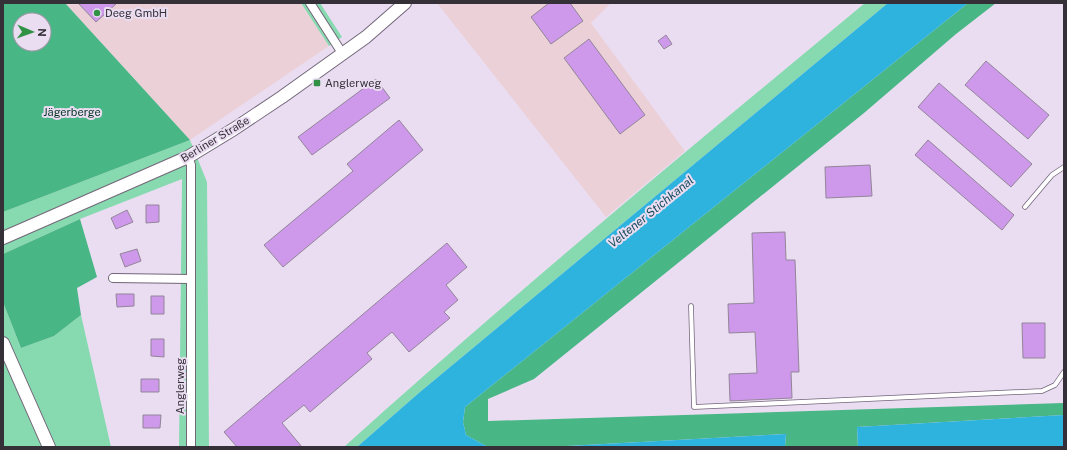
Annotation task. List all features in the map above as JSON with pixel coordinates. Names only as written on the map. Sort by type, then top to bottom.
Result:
[{"type":"main road","name":"Berliner Straße","points":[[3,238],[188,157],[282,97],[366,37],[405,3]]},
{"type":"main road","points":[[3,343],[49,447]]},
{"type":"street","points":[[310,3],[342,53]]},
{"type":"street","name":"Anglerweg","points":[[188,157],[192,165],[191,445]]},
{"type":"street","points":[[113,278],[191,279]]},
{"type":"lane","points":[[1025,207],[1052,175],[1064,167]]},
{"type":"lane","points":[[691,306],[694,407],[1042,392],[1054,385],[1064,372]]},
{"type":"shaded area","points":[[65,3],[301,3],[329,46],[190,140]]},
{"type":"shaded area","points":[[437,3],[611,3],[591,23],[685,151],[606,217]]},
{"type":"green space","name":"Jägerberge","points":[[3,3],[65,3],[190,140],[3,212]]},
{"type":"green space","points":[[301,3],[320,3],[342,37],[329,46]]},
{"type":"green space","points":[[865,3],[888,3],[420,392],[357,447],[344,447],[472,334],[667,167]]},
{"type":"green space","points":[[968,3],[996,3],[956,34],[864,113],[534,379],[488,399],[488,421],[1064,403],[1064,415],[857,427],[858,447],[785,447],[786,434],[549,447],[496,447],[486,446],[466,435],[463,422],[465,407]]},
{"type":"green space","points":[[190,140],[207,182],[209,447],[179,447],[182,179],[80,219],[3,254],[3,212]]},
{"type":"green space","points":[[80,219],[97,277],[77,288],[81,315],[54,336],[21,348],[3,302],[3,254]]},
{"type":"green space","points":[[3,302],[21,348],[54,336],[81,315],[111,447],[3,447]]},
{"type":"water","name":"Veltener Stichkanal","points":[[888,3],[968,3],[465,407],[463,422],[466,435],[486,446],[496,447],[357,447],[420,392]]},
{"type":"water","points":[[1064,415],[1064,447],[858,447],[857,427]]},
{"type":"water","points":[[786,434],[785,447],[549,447]]},
{"type":"building","name":"Deeg GmbH","points":[[78,3],[117,3],[96,22]]},
{"type":"building","points":[[549,3],[570,3],[583,21],[551,44],[531,17]]},
{"type":"building","points":[[666,35],[672,44],[664,49],[658,41]]},
{"type":"building","points":[[589,39],[645,115],[620,134],[564,58]]},
{"type":"building","points":[[986,61],[1049,115],[1028,139],[965,85]]},
{"type":"building","points":[[376,79],[390,98],[312,155],[298,137]]},
{"type":"building","points":[[939,83],[1032,164],[1011,187],[918,107]]},
{"type":"building","points":[[399,120],[423,150],[283,267],[264,245],[353,171],[347,164]]},
{"type":"building","points":[[928,140],[1014,215],[1002,230],[915,155]]},
{"type":"building","points":[[870,165],[872,196],[826,198],[825,167]]},
{"type":"building","points":[[146,205],[159,205],[159,222],[146,223]]},
{"type":"building","points":[[127,210],[133,222],[116,229],[111,218]]},
{"type":"building","points":[[785,232],[786,260],[795,260],[799,372],[791,372],[792,398],[730,401],[729,374],[757,373],[755,332],[729,333],[728,304],[754,303],[752,233]]},
{"type":"building","points":[[447,243],[467,267],[446,285],[458,300],[444,312],[450,318],[409,352],[392,332],[367,353],[372,359],[310,412],[304,405],[282,423],[302,447],[237,447],[224,432]]},
{"type":"building","points":[[137,249],[141,261],[125,267],[120,254]]},
{"type":"building","points":[[116,294],[134,294],[134,306],[117,307]]},
{"type":"building","points":[[151,296],[164,296],[164,314],[151,314]]},
{"type":"building","points":[[1022,323],[1045,323],[1045,358],[1023,358]]},
{"type":"building","points":[[151,339],[164,339],[164,357],[151,356]]},
{"type":"building","points":[[141,379],[159,379],[159,392],[141,392]]},
{"type":"building","points":[[143,415],[161,415],[160,428],[143,428]]},
{"type":"place","name":"Deeg GmbH","points":[[97,13]]},
{"type":"place","name":"Anglerweg","points":[[317,83]]}]
